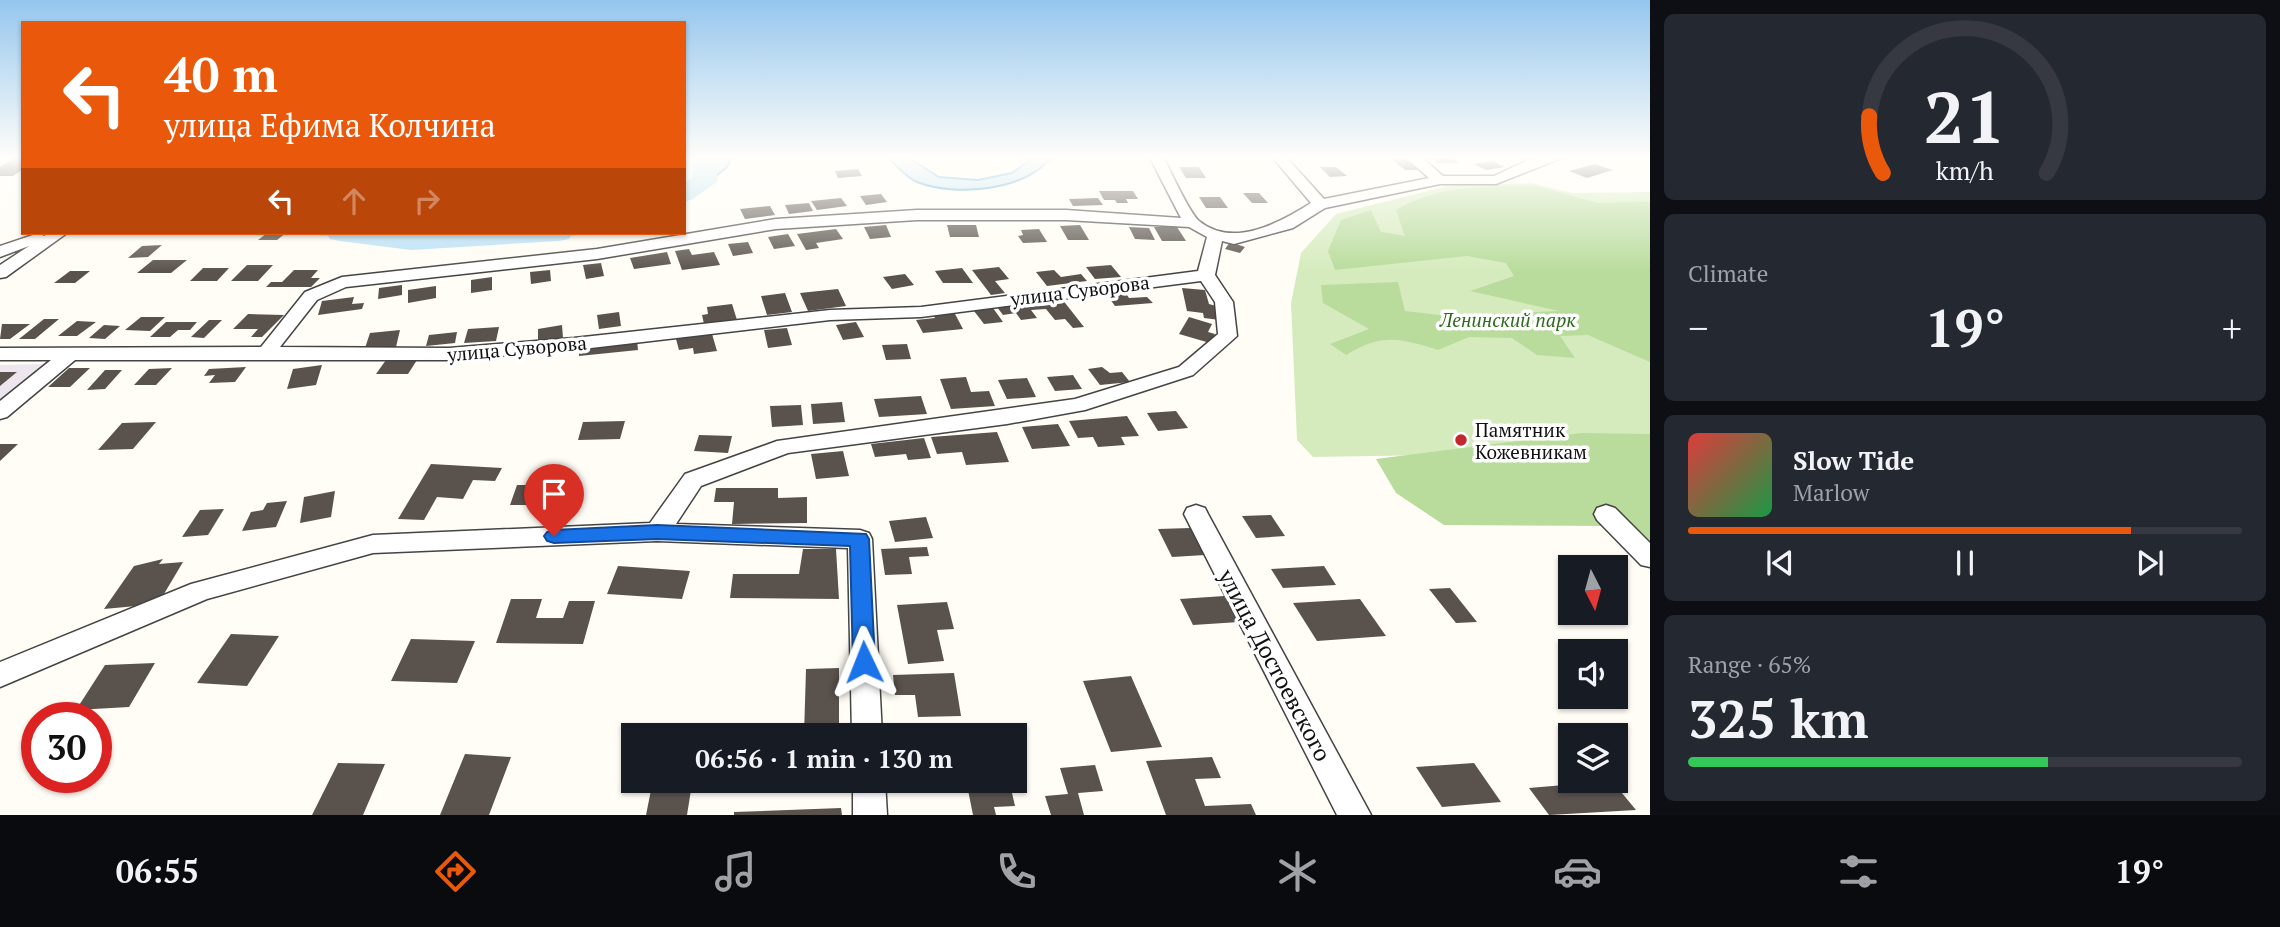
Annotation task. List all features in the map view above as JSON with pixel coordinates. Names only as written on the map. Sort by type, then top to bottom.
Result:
[{"type":"street","points":[[1177,196],[1192,223]]},
{"type":"street","points":[[1313,196],[1320,204]]},
{"type":"street","points":[[265,353],[311,296],[342,282],[597,254],[776,224],[917,215],[1066,215],[1192,223],[1215,235],[1234,239],[1287,225],[1320,204],[1360,196]]},
{"type":"street","points":[[0,252],[42,235]]},
{"type":"street","points":[[0,273],[56,235]]},
{"type":"street","points":[[657,532],[693,480],[785,446],[1078,405],[1186,371],[1228,335],[1223,302],[1206,275],[1215,235]]},
{"type":"street","name":"улица Суворова","points":[[0,354],[449,354],[560,345],[830,315],[921,312],[1206,275]]},
{"type":"street","points":[[0,411],[70,354]]},
{"type":"street","name":"улица Достоевского","points":[[1196,514],[1354,815]]},
{"type":"street","points":[[1606,514],[1650,558]]},
{"type":"street","points":[[0,674],[200,591],[373,544],[657,532],[860,539],[867,723]]},
{"type":"street","points":[[869,793],[870,815]]},
{"type":"shaded area","points":[[0,365],[43,365],[0,400]]},
{"type":"green space","name":"Ленинский парк","points":[[1408,196],[1650,196],[1650,540],[1561,453],[1313,457],[1297,440],[1291,303],[1301,253],[1336,214]]},
{"type":"green space","points":[[1428,196],[1572,196],[1598,203],[1650,202],[1650,362],[1588,335],[1560,336],[1575,358],[1537,355],[1512,338],[1469,337],[1438,350],[1401,341],[1381,341],[1370,343],[1346,355],[1330,344],[1369,329],[1323,303],[1321,285],[1398,282],[1405,311],[1448,316],[1559,311],[1470,291],[1514,276],[1506,263],[1467,256],[1335,270],[1328,251],[1341,220],[1371,210],[1381,232],[1405,236],[1396,210]]},
{"type":"green space","points":[[1582,433],[1650,434],[1650,565],[1611,526],[1444,525],[1396,493],[1376,459]]},
{"type":"building","points":[[860,196],[883,196],[887,202],[866,205]]},
{"type":"building","points":[[1102,196],[1136,196],[1138,199],[1126,199],[1128,203],[1104,200]]},
{"type":"building","points":[[1246,196],[1262,196],[1268,203],[1252,203]]},
{"type":"building","points":[[1199,197],[1220,197],[1228,208],[1206,208]]},
{"type":"building","points":[[841,198],[847,206],[817,210],[811,201]]},
{"type":"building","points":[[1098,198],[1103,205],[1073,206],[1069,199]]},
{"type":"building","points":[[809,203],[813,211],[789,214],[785,205]]},
{"type":"building","points":[[770,206],[775,215],[745,219],[740,209]]},
{"type":"building","points":[[886,225],[891,237],[870,239],[864,227]]},
{"type":"building","points":[[947,225],[976,225],[979,237],[950,237]]},
{"type":"building","points":[[1080,225],[1089,240],[1068,240],[1060,226]]},
{"type":"building","points":[[1129,227],[1149,228],[1155,240],[1135,239]]},
{"type":"building","points":[[1154,227],[1177,227],[1186,241],[1162,241]]},
{"type":"building","points":[[836,229],[843,239],[816,243],[819,248],[806,250],[797,234]]},
{"type":"building","points":[[1039,229],[1047,242],[1023,243],[1018,236],[1023,235],[1021,230]]},
{"type":"building","points":[[788,234],[795,246],[774,249],[768,237]]},
{"type":"building","points":[[264,235],[283,235],[277,240],[258,240]]},
{"type":"building","points":[[748,242],[753,253],[733,256],[728,244]]},
{"type":"building","points":[[1230,242],[1245,247],[1240,253],[1225,249]]},
{"type":"building","points":[[162,245],[148,257],[128,258],[142,246]]},
{"type":"building","points":[[689,249],[692,255],[714,252],[720,265],[682,270],[675,251]]},
{"type":"building","points":[[667,252],[671,264],[634,269],[630,258]]},
{"type":"building","points":[[153,260],[187,260],[171,273],[137,273]]},
{"type":"building","points":[[601,263],[604,276],[586,279],[583,265]]},
{"type":"building","points":[[247,265],[273,265],[258,281],[231,281]]},
{"type":"building","points":[[1111,265],[1121,277],[1095,279],[1086,267]]},
{"type":"building","points":[[999,267],[1009,279],[995,281],[1005,293],[991,295],[972,270]]},
{"type":"building","points":[[203,268],[229,268],[217,281],[190,281]]},
{"type":"building","points":[[962,268],[973,283],[943,283],[935,271]]},
{"type":"building","points":[[294,270],[318,270],[311,278],[320,278],[311,287],[266,287],[271,282],[282,282]]},
{"type":"building","points":[[550,270],[551,281],[531,284],[530,272]]},
{"type":"building","points":[[1054,270],[1061,277],[1081,274],[1087,281],[1047,286],[1036,272]]},
{"type":"building","points":[[70,271],[90,271],[75,283],[54,283]]},
{"type":"building","points":[[905,274],[914,285],[892,289],[883,277]]},
{"type":"building","points":[[492,277],[492,290],[471,293],[471,280]]},
{"type":"building","points":[[402,285],[402,295],[378,299],[379,288]]},
{"type":"building","points":[[436,286],[436,298],[408,303],[408,290]]},
{"type":"building","points":[[1182,288],[1205,290],[1209,304],[1216,306],[1220,320],[1204,318],[1203,313],[1187,311]]},
{"type":"building","points":[[838,289],[846,306],[808,311],[800,293]]},
{"type":"building","points":[[1123,289],[1129,298],[1147,297],[1153,303],[1115,306],[1104,291]]},
{"type":"building","points":[[785,293],[792,312],[767,315],[761,296]]},
{"type":"building","points":[[354,297],[352,304],[364,303],[362,309],[318,315],[322,301]]},
{"type":"building","points":[[1062,299],[1084,327],[1073,328],[1065,319],[1055,320],[1046,309],[1031,310],[1037,318],[1021,320],[1016,313],[1003,315],[997,307]]},
{"type":"building","points":[[732,304],[737,320],[704,324],[702,315],[708,314],[707,307]]},
{"type":"building","points":[[993,308],[1003,322],[984,324],[974,311]]},
{"type":"building","points":[[619,312],[621,326],[599,329],[597,315]]},
{"type":"building","points":[[954,312],[963,329],[923,333],[916,320],[935,318],[933,314]]},
{"type":"building","points":[[248,314],[284,315],[262,337],[251,337],[258,329],[233,329]]},
{"type":"building","points":[[141,317],[165,317],[150,331],[125,330]]},
{"type":"building","points":[[1189,317],[1212,324],[1208,332],[1215,334],[1210,343],[1179,334]]},
{"type":"building","points":[[44,319],[59,319],[35,339],[19,339]]},
{"type":"building","points":[[209,320],[222,320],[204,338],[191,337]]},
{"type":"building","points":[[77,321],[96,322],[77,336],[58,336]]},
{"type":"building","points":[[166,322],[197,322],[190,330],[178,330],[170,337],[150,337]]},
{"type":"building","points":[[856,322],[864,337],[843,340],[836,325]]},
{"type":"building","points":[[2,324],[30,324],[10,339],[0,339]]},
{"type":"building","points":[[104,325],[120,326],[105,339],[89,338]]},
{"type":"building","points":[[562,325],[563,338],[538,342],[538,329]]},
{"type":"building","points":[[499,327],[496,341],[464,343],[468,329]]},
{"type":"building","points":[[787,328],[792,345],[768,348],[764,330]]},
{"type":"building","points":[[400,330],[396,347],[364,351],[370,333]]},
{"type":"building","points":[[457,332],[455,343],[426,346],[429,335]]},
{"type":"building","points":[[712,334],[717,351],[694,354],[693,348],[679,350],[676,339]]},
{"type":"building","points":[[637,340],[638,350],[579,356],[579,346]]},
{"type":"building","points":[[907,344],[911,359],[886,360],[882,345]]},
{"type":"building","points":[[386,360],[417,360],[408,374],[376,374]]},
{"type":"building","points":[[322,365],[316,385],[287,389],[293,369]]},
{"type":"building","points":[[246,367],[235,382],[209,383],[215,375],[204,376],[209,369]]},
{"type":"building","points":[[1102,367],[1110,373],[1122,372],[1130,382],[1100,385],[1088,369]]},
{"type":"building","points":[[69,368],[90,368],[70,387],[48,387]]},
{"type":"building","points":[[172,368],[156,385],[134,385],[149,369]]},
{"type":"building","points":[[105,370],[122,370],[105,389],[87,390]]},
{"type":"building","points":[[0,372],[17,372],[0,386]]},
{"type":"building","points":[[1073,375],[1082,389],[1055,391],[1047,377]]},
{"type":"building","points":[[966,377],[971,392],[989,391],[995,406],[951,409],[940,379]]},
{"type":"building","points":[[1027,378],[1036,397],[1007,399],[998,380]]},
{"type":"building","points":[[921,396],[927,414],[879,417],[874,399]]},
{"type":"building","points":[[842,402],[845,422],[813,424],[811,404]]},
{"type":"building","points":[[801,405],[803,425],[772,427],[770,406]]},
{"type":"building","points":[[1176,411],[1188,428],[1158,431],[1147,413]]},
{"type":"building","points":[[1127,416],[1139,436],[1121,437],[1125,445],[1098,447],[1093,437],[1078,438],[1069,421]]},
{"type":"building","points":[[625,421],[620,439],[578,440],[583,422]]},
{"type":"building","points":[[156,422],[133,449],[98,450],[122,423]]},
{"type":"building","points":[[1058,424],[1070,446],[1032,449],[1022,427]]},
{"type":"building","points":[[997,432],[1009,462],[966,465],[962,452],[937,454],[931,437]]},
{"type":"building","points":[[699,435],[732,436],[728,453],[694,451]]},
{"type":"building","points":[[924,438],[931,458],[908,460],[906,454],[875,457],[871,444]]},
{"type":"building","points":[[0,444],[18,444],[0,461]]},
{"type":"building","points":[[843,451],[849,476],[816,479],[811,454]]},
{"type":"building","points":[[431,464],[502,468],[495,481],[473,480],[463,499],[437,497],[424,520],[398,519]]},
{"type":"building","points":[[517,485],[557,485],[550,505],[510,505]]},
{"type":"building","points":[[716,488],[778,488],[778,498],[807,497],[807,523],[732,524],[734,502],[714,502]]},
{"type":"building","points":[[335,491],[331,517],[300,523],[304,497]]},
{"type":"building","points":[[287,501],[276,527],[242,531],[251,512],[263,510],[267,503]]},
{"type":"building","points":[[224,509],[208,535],[182,537],[200,510]]},
{"type":"building","points":[[1271,515],[1285,536],[1256,538],[1242,516]]},
{"type":"building","points":[[926,517],[933,538],[895,542],[889,521]]},
{"type":"building","points":[[1190,528],[1205,555],[1172,557],[1158,529]]},
{"type":"building","points":[[927,547],[929,556],[909,557],[912,574],[885,575],[881,549]]},
{"type":"building","points":[[803,549],[836,549],[839,599],[730,598],[733,574],[799,574]]},
{"type":"building","points":[[163,559],[159,564],[183,562],[158,604],[104,609],[134,566]]},
{"type":"building","points":[[618,566],[690,571],[682,599],[607,594]]},
{"type":"building","points":[[1324,566],[1336,585],[1283,588],[1271,569]]},
{"type":"building","points":[[1450,588],[1477,622],[1456,623],[1429,589]]},
{"type":"building","points":[[1224,596],[1239,622],[1193,625],[1180,599]]},
{"type":"building","points":[[511,599],[542,599],[536,618],[563,618],[569,601],[595,601],[583,644],[496,643]]},
{"type":"building","points":[[1360,599],[1386,636],[1317,641],[1293,603]]},
{"type":"building","points":[[947,602],[954,629],[937,630],[944,661],[908,664],[897,605]]},
{"type":"building","points":[[231,634],[279,636],[247,686],[197,683]]},
{"type":"building","points":[[411,639],[475,641],[457,683],[391,681]]},
{"type":"building","points":[[155,663],[129,707],[112,708],[112,702],[81,702],[105,665]]},
{"type":"building","points":[[839,668],[839,723],[804,723],[806,669]]},
{"type":"building","points":[[954,673],[961,716],[918,717],[915,695],[895,695],[893,675]]},
{"type":"building","points":[[1131,676],[1162,747],[1111,752],[1083,681]]},
{"type":"building","points":[[465,754],[511,757],[489,815],[440,815]]},
{"type":"building","points":[[1212,757],[1221,778],[1195,779],[1205,806],[1251,804],[1256,815],[1166,815],[1146,761]]},
{"type":"building","points":[[338,763],[385,764],[363,815],[312,815]]},
{"type":"building","points":[[1474,763],[1501,802],[1442,807],[1416,767]]},
{"type":"building","points":[[1095,765],[1103,791],[1078,793],[1084,815],[1051,815],[1045,796],[1068,794],[1060,768]]},
{"type":"building","points":[[1558,786],[1558,793],[1622,793],[1636,810],[1549,815],[1529,788]]},
{"type":"building","points":[[650,793],[691,793],[687,815],[646,815]]},
{"type":"building","points":[[969,793],[1012,793],[1015,806],[994,807],[996,815],[973,815]]},
{"type":"building","points":[[841,808],[842,815],[734,815],[734,812]]},
{"type":"waterway","points":[[356,235],[411,242],[526,235]]},
{"type":"place","name":"Памятник Кожевникам","points":[[1461,440]]},
{"type":"route","points":[[554,536],[657,532],[860,539],[864,662]]}]
